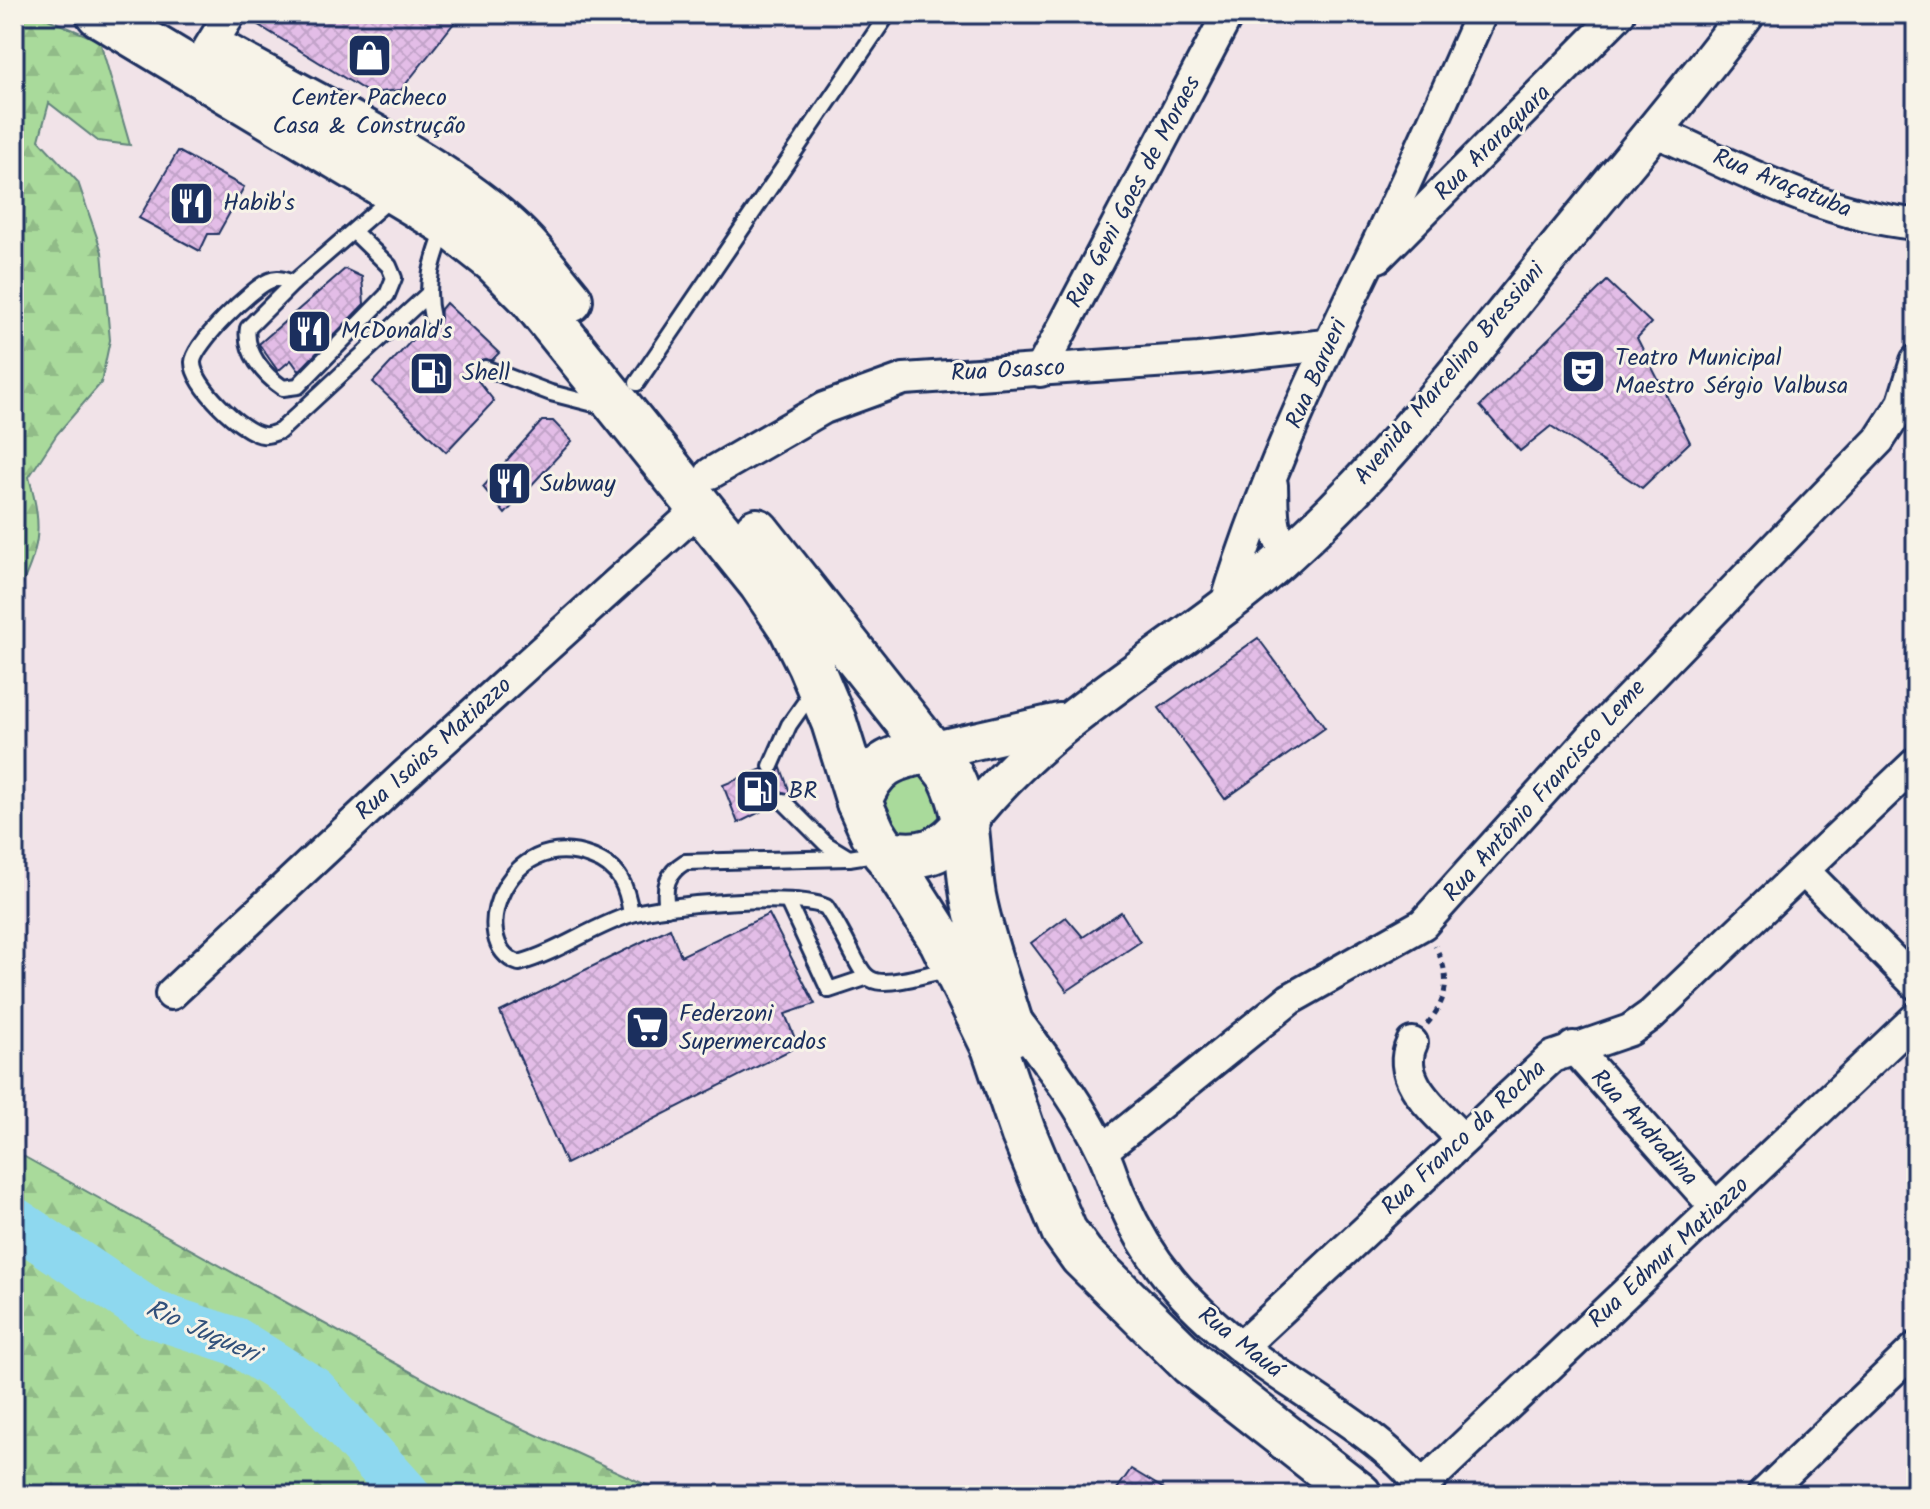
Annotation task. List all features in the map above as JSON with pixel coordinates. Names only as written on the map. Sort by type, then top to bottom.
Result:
[{"type":"main road","points":[[99,14],[447,223],[495,261],[630,397]]},
{"type":"main road","points":[[145,14],[220,31],[474,201],[507,227],[543,267],[630,397],[706,491],[950,775],[967,822],[972,892],[1025,1068],[1117,1288]]},
{"type":"main road","points":[[706,491],[791,627],[818,684],[834,722],[859,802],[867,855],[957,967],[994,1047],[1023,1132],[1064,1231],[1082,1256],[1191,1363],[1359,1495]]},
{"type":"main road","points":[[859,802],[871,775],[882,764],[896,756],[930,751]]},
{"type":"main road","points":[[867,855],[930,854],[954,838],[967,822]]},
{"type":"street","name":"Rua Geni Goes de Moraes","points":[[1040,371],[1228,14]]},
{"type":"street","name":"Rua Barueri","points":[[1225,607],[1242,551],[1326,345],[1365,269],[1481,14]]},
{"type":"street","name":"Rua Araraquara","points":[[1365,269],[1619,14]]},
{"type":"street","name":"Avenida Marcelino Bressiani","points":[[967,822],[1029,752],[1225,607],[1290,553],[1393,450],[1746,14]]},
{"type":"street","name":"Rua Araçatuba","points":[[1653,130],[1831,209],[1877,220],[1916,224]]},
{"type":"street","name":"Rua Osasco","points":[[706,491],[824,408],[904,379],[1199,359],[1326,345]]},
{"type":"street","name":"Rua Antônio Francisco Leme","points":[[1103,1150],[1290,999],[1423,924],[1590,739],[1879,440],[1903,403],[1916,361]]},
{"type":"street","name":"Rua Barueri","points":[[1271,479],[1274,527],[1278,541],[1290,553]]},
{"type":"street","name":"Rua Isaias Matiazzo","points":[[171,994],[706,491]]},
{"type":"street","points":[[930,751],[1072,718]]},
{"type":"street","name":"Rua Franco da Rocha","points":[[1241,1347],[1552,1057],[1573,1047],[1630,1030],[1651,1015],[1916,763]]},
{"type":"street","points":[[1804,871],[1916,984]]},
{"type":"street","name":"Rua Mauá","points":[[1004,1003],[1078,1106],[1103,1150],[1121,1200],[1162,1273],[1194,1308],[1241,1347],[1363,1434],[1424,1490]]},
{"type":"street","name":"Rua Edmur Matiazzo","points":[[1424,1490],[1916,1018]]},
{"type":"street","points":[[1412,1043],[1406,1055],[1410,1078],[1462,1139]]},
{"type":"street","name":"Rua Andradina","points":[[1573,1047],[1716,1208]]},
{"type":"street","points":[[1763,1495],[1916,1348]]},
{"type":"lane","points":[[485,368],[551,393],[630,397],[888,14]]},
{"type":"lane","points":[[353,231],[389,266],[393,272],[392,285],[387,295],[298,386],[289,389],[266,373],[247,339],[253,321],[293,283],[353,231],[398,192]]},
{"type":"lane","points":[[432,318],[427,295],[429,272],[447,223]]},
{"type":"lane","points":[[293,283],[281,279],[259,287],[203,340],[193,359],[194,375],[202,389],[253,433],[267,436],[280,431],[427,295]]},
{"type":"lane","points":[[771,766],[789,725],[818,684]]},
{"type":"lane","points":[[783,801],[826,844],[867,855]]},
{"type":"lane","points":[[631,914],[628,890],[618,873],[603,861],[564,850],[542,852],[529,858],[507,882],[494,928],[495,939],[504,955],[519,963],[631,914],[667,908],[788,902],[826,907],[865,978]]},
{"type":"lane","points":[[667,908],[666,883],[672,870],[685,862],[867,855]]},
{"type":"lane","points":[[788,902],[829,990],[865,978],[886,985],[957,967]]},
{"type":"path","points":[[1412,1043],[1446,995],[1443,962],[1423,924]]},
{"type":"green space","points":[[14,14],[36,14],[100,41],[130,145],[98,141],[49,103],[39,140],[78,182],[102,252],[110,340],[101,383],[57,434],[29,477],[38,528],[34,555],[14,603]]},
{"type":"green space","points":[[929,769],[944,822],[929,838],[895,833],[878,807],[884,777]]},
{"type":"green space","points":[[14,1151],[467,1403],[668,1495],[14,1495]]},
{"type":"building","name":"Center Pacheco Casa & Construção","points":[[248,14],[461,14],[401,90],[369,93],[247,18]]},
{"type":"building","name":"Habib's","points":[[178,151],[244,187],[218,234],[208,234],[200,251],[139,218]]},
{"type":"building","name":"McDonald's","points":[[345,269],[362,277],[364,304],[299,371],[291,360],[278,371],[259,344]]},
{"type":"building","name":"Teatro Municipal Maestro Sérgio Valbusa","points":[[1607,281],[1651,323],[1637,338],[1690,442],[1642,488],[1551,426],[1520,451],[1480,406]]},
{"type":"building","name":"Shell","points":[[446,303],[499,353],[492,360],[479,360],[475,369],[479,375],[476,378],[494,401],[446,452],[373,382],[426,325],[439,325],[441,309]]},
{"type":"building","points":[[542,421],[553,421],[572,441],[505,514],[483,487]]},
{"type":"building","points":[[1258,638],[1325,728],[1225,799],[1159,708]]},
{"type":"building","name":"BR","points":[[781,768],[791,795],[780,792],[774,798],[774,805],[738,823],[723,785],[762,769],[773,776]]},
{"type":"building","points":[[1121,912],[1140,942],[1067,991],[1031,943],[1066,917],[1083,937]]},
{"type":"building","name":"Federzoni Supermercados","points":[[769,914],[815,1004],[785,1014],[798,1046],[566,1164],[500,1012],[670,928],[681,956]]},
{"type":"building","points":[[1131,1469],[1174,1495],[1113,1495]]},
{"type":"waterway","name":"Rio Juqueri","points":[[14,1221],[152,1314],[235,1341],[313,1390],[407,1495]]},
{"type":"place","name":"Center Pacheco Casa & Construção","points":[[369,56]]},
{"type":"place","name":"Habib's","points":[[192,203]]},
{"type":"place","name":"McDonald's","points":[[310,331]]},
{"type":"place","name":"Teatro Municipal Maestro Sérgio Valbusa","points":[[1584,372]]},
{"type":"place","name":"Shell","points":[[431,373]]},
{"type":"place","name":"Subway","points":[[509,484]]},
{"type":"place","name":"BR","points":[[757,791]]},
{"type":"place","name":"Federzoni Supermercados","points":[[648,1028]]}]
